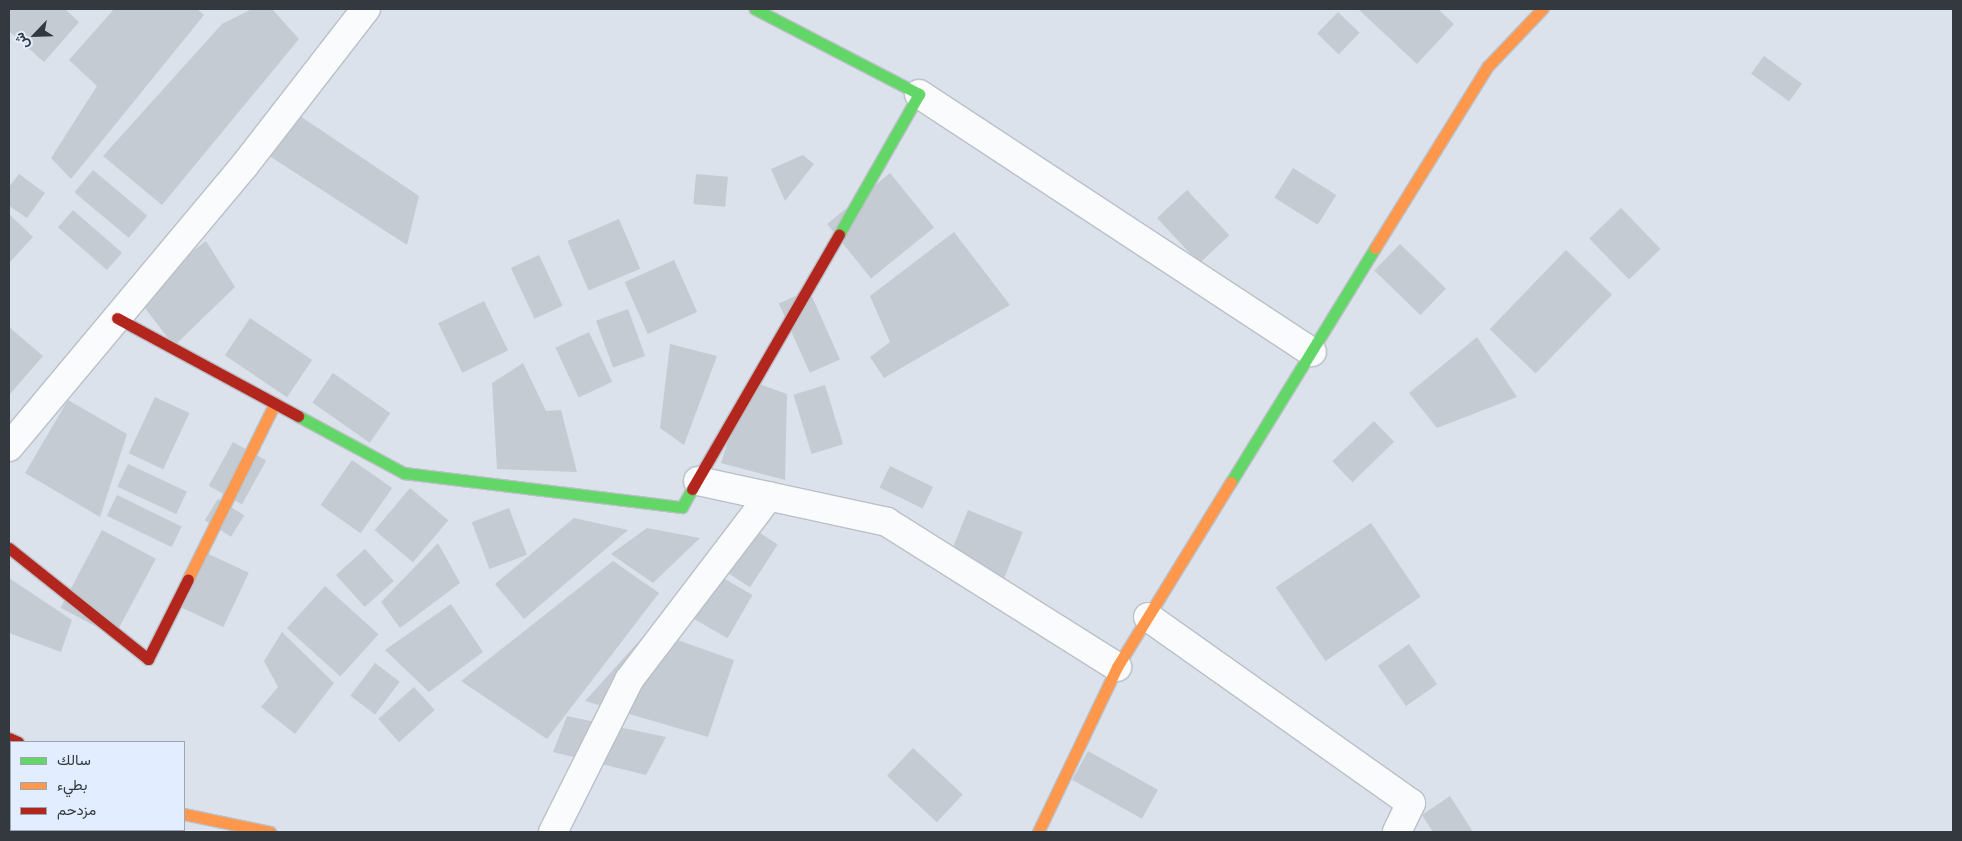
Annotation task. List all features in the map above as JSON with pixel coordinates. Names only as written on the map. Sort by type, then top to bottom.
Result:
[{"type":"street","points":[[9,447],[244,166],[366,9]]},
{"type":"street","points":[[1038,832],[1118,667],[1148,617],[1488,66],[1542,9]]},
{"type":"street","points":[[764,11],[919,94],[1312,352]]},
{"type":"street","points":[[117,318],[404,473],[682,507],[919,94]]},
{"type":"street","points":[[9,548],[148,659],[274,403]]},
{"type":"street","points":[[698,481],[887,522],[1118,667]]},
{"type":"street","points":[[552,832],[629,680],[769,496]]},
{"type":"street","points":[[1148,617],[1411,803],[1397,832]]},
{"type":"street","points":[[185,814],[270,832]]},
{"type":"building","points":[[9,9],[65,9],[79,22],[44,62],[9,31]]},
{"type":"building","points":[[114,9],[197,9],[204,15],[71,179],[51,158],[97,86],[69,60]]},
{"type":"building","points":[[252,9],[272,9],[299,39],[162,205],[103,156],[222,24]]},
{"type":"building","points":[[1358,9],[1438,9],[1454,24],[1417,64]]},
{"type":"building","points":[[1338,12],[1360,33],[1339,54],[1317,34]]},
{"type":"building","points":[[1764,56],[1802,84],[1789,101],[1751,74]]},
{"type":"building","points":[[288,108],[419,196],[407,245],[260,150]]},
{"type":"building","points":[[803,155],[814,164],[785,201],[771,169]]},
{"type":"building","points":[[1293,168],[1336,195],[1318,225],[1274,198]]},
{"type":"building","points":[[93,170],[147,216],[129,238],[74,192]]},
{"type":"building","points":[[890,173],[934,227],[871,278],[827,224]]},
{"type":"building","points":[[19,174],[45,193],[27,218],[9,206],[9,187]]},
{"type":"building","points":[[696,174],[728,177],[725,207],[693,204]]},
{"type":"building","points":[[1187,190],[1229,235],[1199,263],[1157,218]]},
{"type":"building","points":[[1621,208],[1661,249],[1629,280],[1589,239]]},
{"type":"building","points":[[73,210],[122,253],[107,270],[58,227]]},
{"type":"building","points":[[9,214],[33,237],[9,263]]},
{"type":"building","points":[[619,219],[640,269],[589,291],[567,241]]},
{"type":"building","points":[[954,232],[1010,305],[884,378],[870,357],[890,342],[870,296]]},
{"type":"building","points":[[206,241],[235,287],[174,346],[135,295]]},
{"type":"building","points":[[1400,244],[1446,288],[1420,315],[1374,271]]},
{"type":"building","points":[[1566,250],[1612,294],[1536,374],[1490,329]]},
{"type":"building","points":[[539,255],[563,306],[535,319],[511,268]]},
{"type":"building","points":[[674,260],[697,312],[648,334],[625,282]]},
{"type":"building","points":[[809,290],[840,359],[810,373],[779,303]]},
{"type":"building","points":[[484,301],[508,350],[462,373],[438,323]]},
{"type":"building","points":[[628,309],[645,356],[613,368],[596,321]]},
{"type":"building","points":[[250,318],[312,360],[287,397],[225,355]]},
{"type":"building","points":[[9,327],[43,356],[10,394],[9,393]]},
{"type":"building","points":[[589,332],[612,382],[579,397],[555,348]]},
{"type":"building","points":[[1477,337],[1517,397],[1437,428],[1409,393]]},
{"type":"building","points":[[670,344],[717,356],[684,445],[660,428]]},
{"type":"building","points":[[523,363],[546,411],[561,410],[577,472],[497,469],[492,383]]},
{"type":"building","points":[[333,373],[390,413],[370,443],[312,402]]},
{"type":"building","points":[[748,380],[787,394],[785,480],[721,463]]},
{"type":"building","points":[[825,385],[843,444],[812,454],[793,395]]},
{"type":"building","points":[[155,397],[189,413],[163,469],[129,453]]},
{"type":"building","points":[[68,400],[127,434],[100,517],[25,473]]},
{"type":"building","points":[[1374,421],[1394,442],[1352,482],[1332,461]]},
{"type":"building","points":[[233,442],[266,460],[242,504],[209,486]]},
{"type":"building","points":[[352,460],[392,488],[361,533],[320,505]]},
{"type":"building","points":[[128,464],[187,491],[176,514],[117,487]]},
{"type":"building","points":[[890,466],[933,487],[923,509],[879,488]]},
{"type":"building","points":[[410,488],[448,520],[413,562],[375,530]]},
{"type":"building","points":[[117,495],[182,527],[172,547],[107,516]]},
{"type":"building","points":[[218,499],[244,515],[231,537],[205,520]]},
{"type":"building","points":[[509,508],[527,555],[490,569],[472,522]]},
{"type":"building","points":[[968,510],[1023,532],[1002,584],[947,562]]},
{"type":"building","points":[[574,518],[628,530],[524,619],[495,584]]},
{"type":"building","points":[[740,520],[778,545],[750,587],[712,563]]},
{"type":"building","points":[[1371,523],[1421,597],[1325,661],[1276,587]]},
{"type":"building","points":[[647,528],[700,538],[653,583],[611,554]]},
{"type":"building","points":[[102,530],[156,559],[115,636],[61,608]]},
{"type":"building","points":[[438,543],[460,583],[400,628],[381,602]]},
{"type":"building","points":[[198,549],[249,573],[223,627],[173,603]]},
{"type":"building","points":[[365,549],[394,581],[365,607],[336,575]]},
{"type":"building","points":[[613,561],[659,593],[547,739],[461,681]]},
{"type":"building","points":[[704,567],[752,595],[727,638],[679,610]]},
{"type":"building","points":[[9,578],[72,620],[61,652],[9,633]]},
{"type":"building","points":[[325,586],[379,634],[340,677],[287,628]]},
{"type":"building","points":[[451,604],[483,652],[429,692],[385,650]]},
{"type":"building","points":[[649,630],[734,660],[708,737],[585,701]]},
{"type":"building","points":[[282,632],[334,683],[295,734],[261,707],[278,687],[264,661]]},
{"type":"building","points":[[1409,644],[1437,684],[1406,706],[1378,666]]},
{"type":"building","points":[[375,663],[400,682],[375,714],[350,696]]},
{"type":"building","points":[[414,687],[435,710],[399,742],[378,719]]},
{"type":"building","points":[[567,716],[666,737],[646,775],[553,752]]},
{"type":"building","points":[[913,748],[963,794],[937,822],[887,776]]},
{"type":"building","points":[[1088,751],[1158,790],[1142,819],[1072,780]]},
{"type":"building","points":[[1450,796],[1473,832],[1433,832],[1422,815]]},
{"type":"traffic: fast","points":[[755,9],[919,94],[839,234]]},
{"type":"traffic: fast","points":[[1231,482],[1375,248]]},
{"type":"traffic: fast","points":[[298,416],[404,473],[682,507],[692,489]]},
{"type":"traffic: slow","points":[[1375,248],[1488,66],[1542,9]]},
{"type":"traffic: slow","points":[[188,579],[275,403]]},
{"type":"traffic: slow","points":[[1038,832],[1117,667],[1231,482]]},
{"type":"traffic: slow","points":[[185,814],[270,832]]},
{"type":"traffic: jam","points":[[692,489],[839,234]]},
{"type":"traffic: jam","points":[[117,318],[298,416]]},
{"type":"traffic: jam","points":[[9,548],[148,659],[188,579]]},
{"type":"traffic: jam","points":[[9,738],[16,741]]}]
